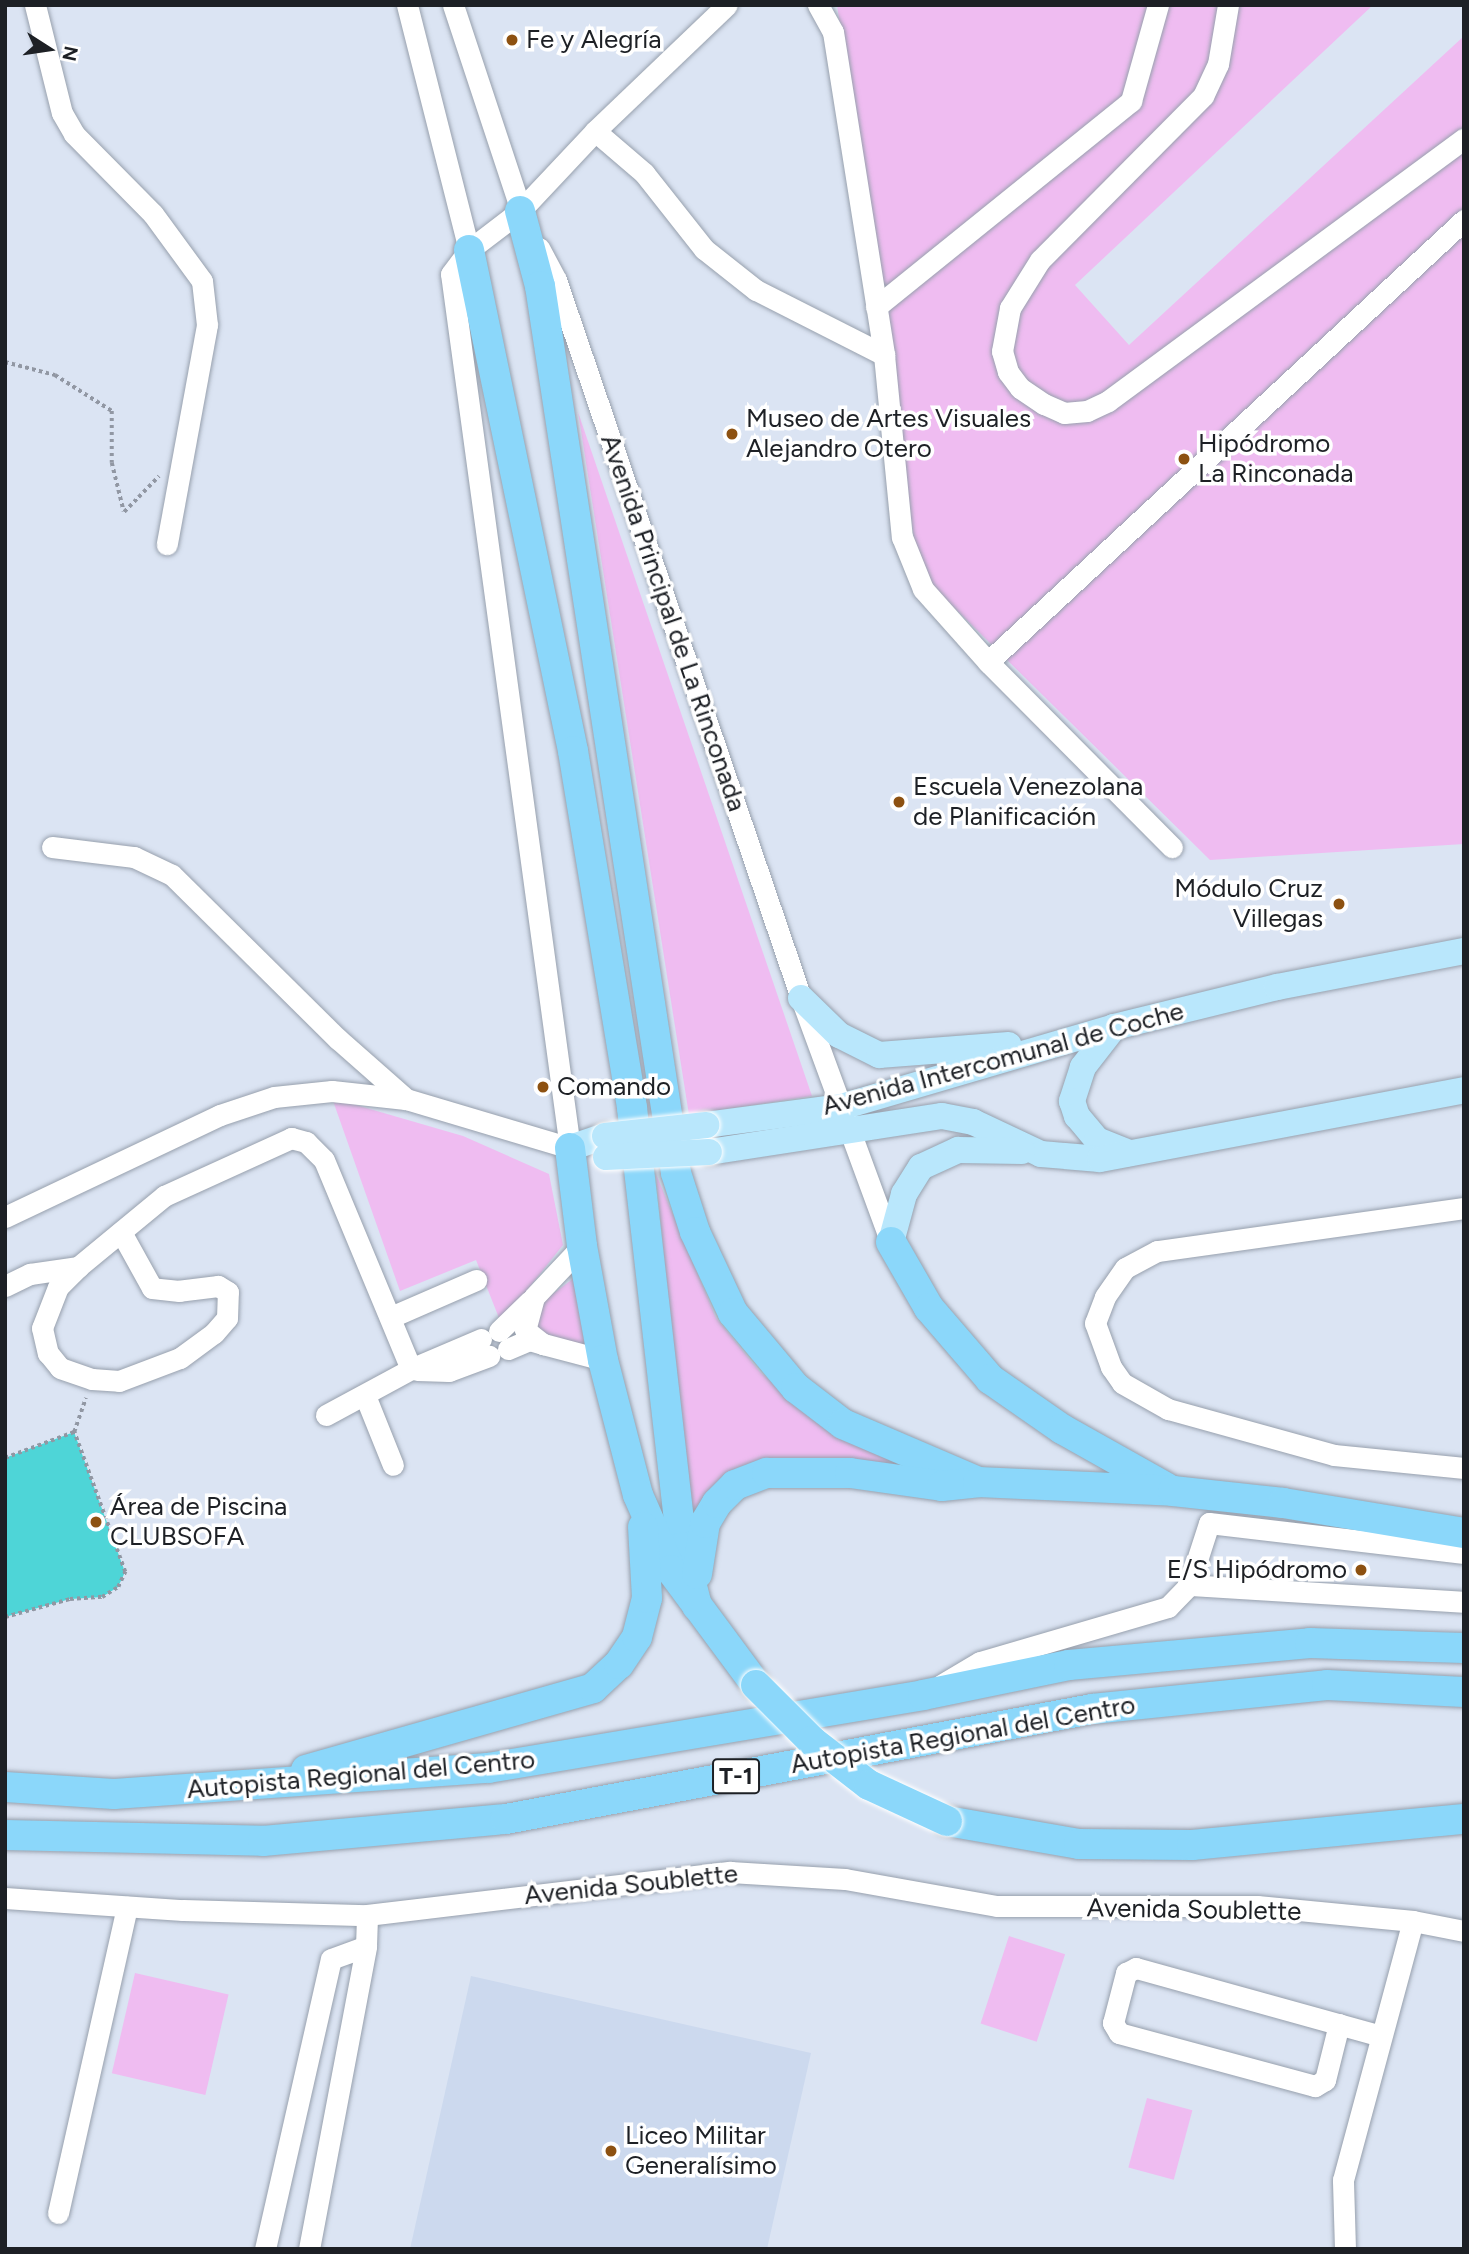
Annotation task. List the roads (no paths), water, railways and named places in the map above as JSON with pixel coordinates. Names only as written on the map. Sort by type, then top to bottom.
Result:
[{"type":"highway","points":[[520,211],[540,286],[676,1173],[695,1232],[733,1313],[796,1388],[843,1424],[978,1482]]},
{"type":"highway","points":[[469,250],[575,764],[632,1108],[682,1547],[697,1606]]},
{"type":"highway","points":[[245,1786],[395,1748],[593,1688],[619,1664],[637,1637],[647,1598],[647,1550],[638,1495],[603,1360],[582,1246],[570,1148]]},
{"type":"highway","points":[[891,1242],[929,1308],[990,1379],[1062,1429],[1173,1491]]},
{"type":"highway","points":[[697,1606],[698,1546],[705,1523],[735,1485],[752,1477],[813,1471],[942,1486],[978,1482],[1173,1491],[1283,1503],[1464,1533]]},
{"type":"highway","points":[[638,1495],[671,1570],[756,1685],[812,1741],[869,1785],[947,1821],[1079,1844],[1192,1845],[1464,1819]]},
{"type":"highway","name":"Autopista Regional del Centro","points":[[5,1787],[114,1794],[488,1768],[923,1695],[1069,1665],[1310,1643],[1464,1648]]},
{"type":"highway","name":"Autopista Regional del Centro","points":[[5,1835],[263,1841],[506,1819],[1092,1709],[1327,1685],[1464,1692]]},
{"type":"main road","name":"Avenida Intercomunal de Coche","points":[[845,1118],[1046,1047],[1114,1027],[1290,985],[1464,951]]},
{"type":"main road","points":[[800,998],[839,1035],[879,1055],[1046,1047]]},
{"type":"main road","points":[[1114,1027],[1083,1067],[1072,1101],[1077,1116],[1097,1140],[1138,1155]]},
{"type":"main road","name":"Avenida Intercomunal de Coche","points":[[570,1148],[708,1138],[845,1118],[942,1116],[973,1122],[1041,1154],[1100,1159],[1138,1155],[1464,1090]]},
{"type":"main road","points":[[891,1242],[897,1214],[912,1179],[937,1156],[989,1147],[1041,1154]]},
{"type":"street","points":[[35,5],[68,124],[153,214],[202,281],[207,325],[180,454],[167,544]]},
{"type":"street","points":[[407,5],[469,250]]},
{"type":"street","name":"Avenida Principal de La Rinconada","points":[[453,5],[520,211],[556,281],[800,998],[891,1242]]},
{"type":"street","points":[[5,1217],[220,1115],[274,1097],[332,1091],[406,1099],[570,1148],[451,274],[469,250],[520,211],[595,131],[727,5]]},
{"type":"street","points":[[818,5],[833,32],[884,355],[902,537],[923,589],[988,662],[1172,847]]},
{"type":"street","points":[[876,307],[1131,101],[1158,5]]},
{"type":"street","points":[[1228,5],[1219,64],[1203,96],[1040,260],[1010,308],[1002,351],[1008,372],[1020,388],[1044,404],[1064,413],[1087,411],[1108,401],[1464,139]]},
{"type":"street","points":[[595,131],[644,173],[705,249],[756,290],[884,355]]},
{"type":"street","points":[[988,662],[1464,220]]},
{"type":"street","points":[[52,847],[134,857],[172,875],[338,1040],[406,1099]]},
{"type":"street","points":[[121,1232],[152,1288],[179,1291],[218,1286],[228,1292],[227,1318],[180,1357],[119,1381],[92,1379],[60,1368],[48,1353],[42,1328],[58,1287],[78,1267],[164,1196],[275,1142],[290,1138],[306,1142],[324,1160],[411,1369]]},
{"type":"street","points":[[1464,1208],[1157,1251],[1125,1268],[1105,1297],[1095,1323],[1111,1367],[1122,1383],[1168,1409],[1334,1455],[1464,1468]]},
{"type":"street","points":[[326,1415],[366,1398],[411,1369],[449,1371],[494,1344],[582,1246]]},
{"type":"street","points":[[5,1286],[30,1274],[78,1267]]},
{"type":"street","points":[[391,1317],[476,1280]]},
{"type":"street","points":[[534,1297],[525,1330],[543,1344]]},
{"type":"street","points":[[494,1344],[529,1340],[603,1360]]},
{"type":"street","points":[[366,1398],[393,1465]]},
{"type":"street","points":[[923,1695],[980,1662],[1168,1607],[1189,1584],[1209,1523],[1464,1553]]},
{"type":"street","points":[[1189,1584],[1464,1602]]},
{"type":"street","name":"Avenida Soublette","points":[[5,1898],[127,1906],[367,1915],[730,1872],[845,1880],[998,1906],[1257,1906],[1413,1921],[1464,1931]]},
{"type":"street","points":[[58,2213],[127,1906]]},
{"type":"street","points":[[309,2249],[366,1946],[367,1915]]},
{"type":"street","points":[[1345,2249],[1343,2180],[1413,1921]]},
{"type":"street","points":[[265,2249],[331,1959],[366,1946]]},
{"type":"street","points":[[1339,2025],[1325,2080],[1315,2086],[1119,2033],[1113,2023],[1126,1973],[1136,1968],[1381,2036]]},
{"type":"water","name":"Área de Piscina CLUBSOFA","points":[[74,1432],[125,1572],[118,1587],[102,1597],[70,1599],[5,1617],[5,1458]]},
{"type":"place","name":"Fe y Alegría","points":[[512,40]]},
{"type":"place","name":"Museo de Artes Visuales Alejandro Otero","points":[[732,434]]},
{"type":"place","name":"Hipódromo La Rinconada","points":[[1184,459]]},
{"type":"place","name":"Escuela Venezolana de Planificación","points":[[899,802]]},
{"type":"place","name":"Módulo Cruz Villegas","points":[[1339,904]]},
{"type":"place","name":"Comando","points":[[543,1087]]},
{"type":"place","name":"Área de Piscina CLUBSOFA","points":[[96,1522]]},
{"type":"place","name":"E/S Hipódromo","points":[[1361,1570]]},
{"type":"place","name":"Liceo Militar Generalísimo","points":[[611,2151]]}]
